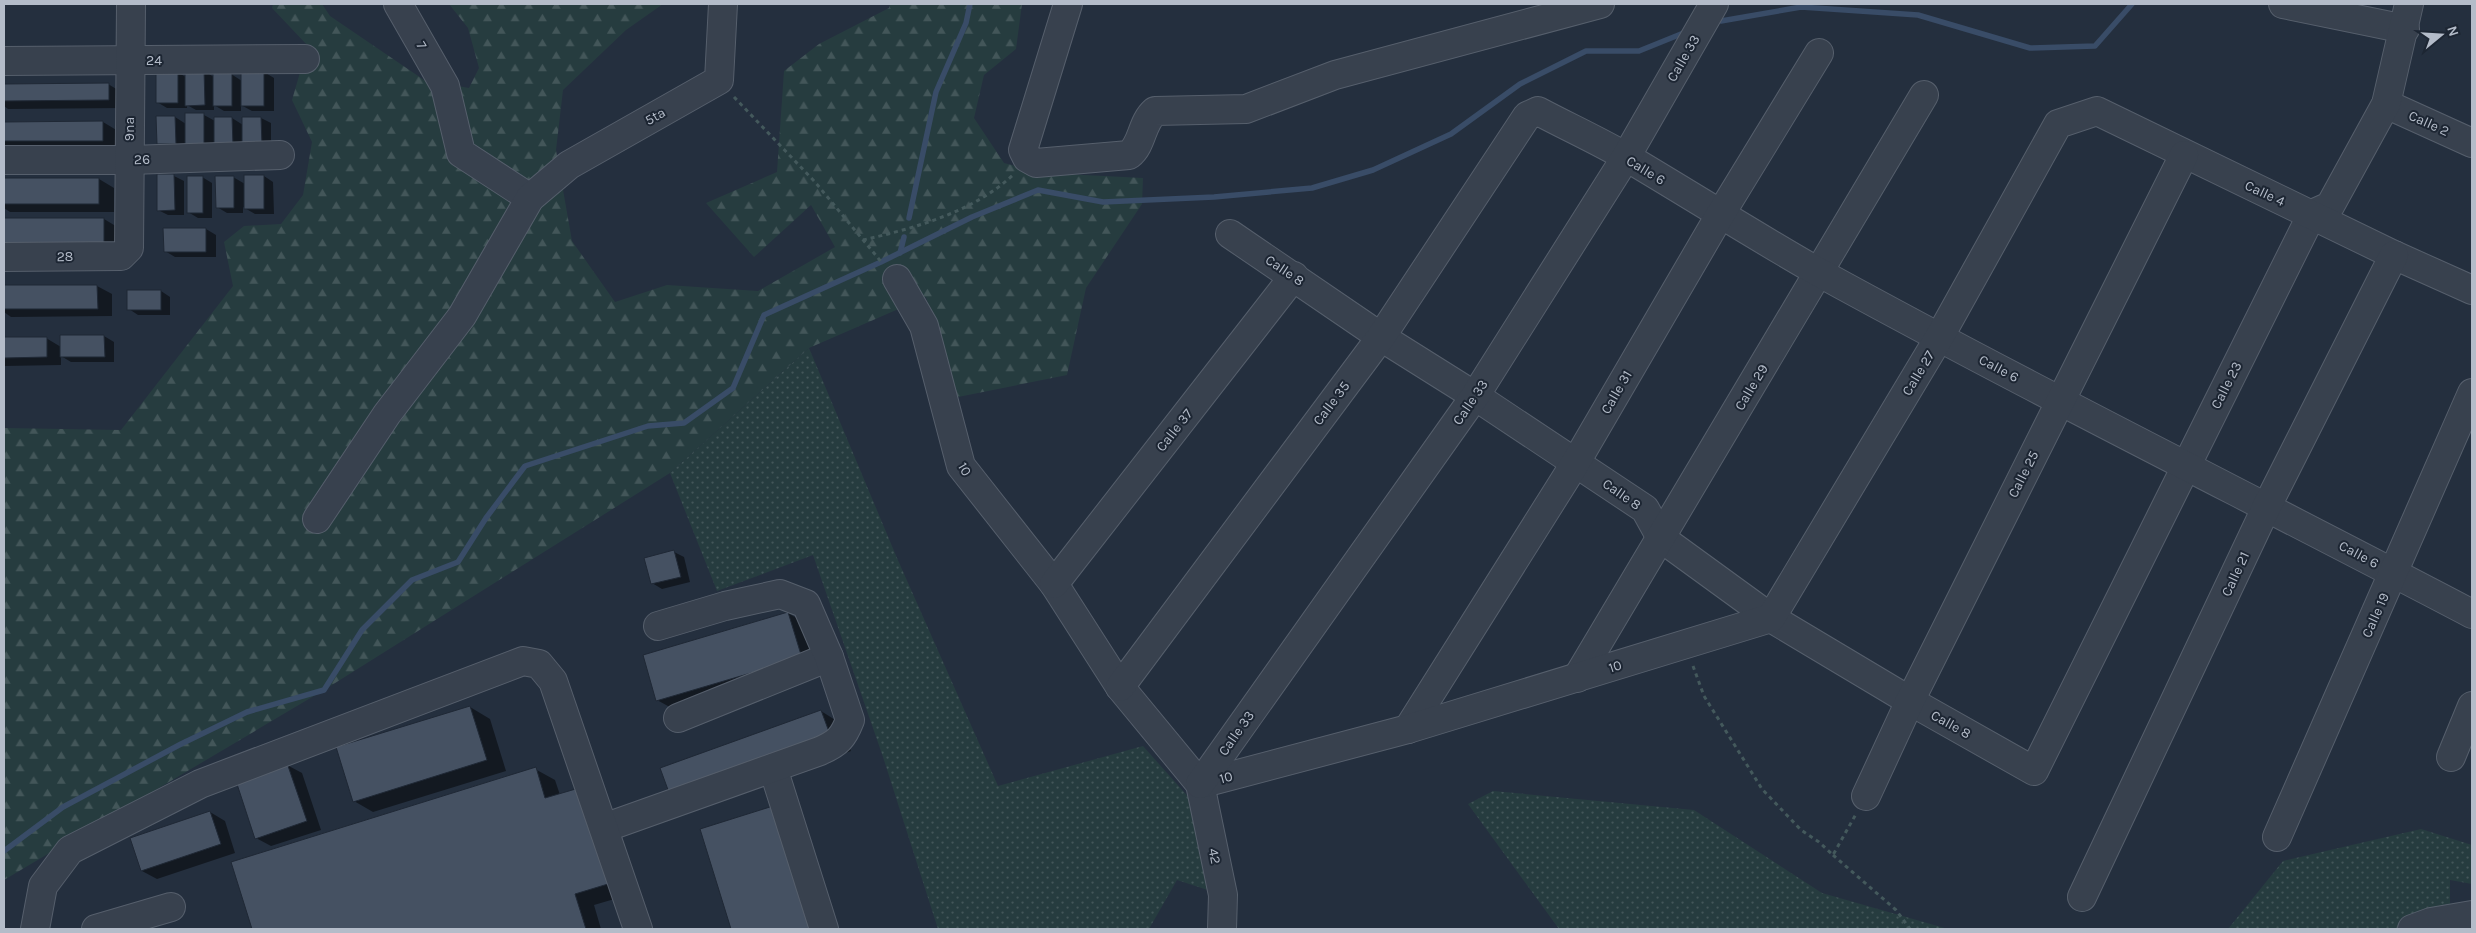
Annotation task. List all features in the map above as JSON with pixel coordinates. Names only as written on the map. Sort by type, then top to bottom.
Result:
[{"type":"street","name":"9na","points":[[126,252],[130,248],[129,60],[131,4]]},
{"type":"street","name":"7","points":[[398,4],[445,86],[460,153],[530,198]]},
{"type":"street","points":[[719,80],[723,4]]},
{"type":"street","points":[[1068,4],[1023,150],[1027,158],[1036,163],[1129,155],[1136,149],[1148,116],[1155,111],[1246,110],[1335,75],[1600,4]]},
{"type":"street","name":"Calle 33","points":[[1200,784],[1475,396],[1626,157],[1714,4]]},
{"type":"street","points":[[2283,4],[2407,16],[2386,104],[2330,206],[2312,214]]},
{"type":"street","name":"Calle 31","points":[[1408,729],[1576,462],[1720,215],[1819,53]]},
{"type":"street","name":"24","points":[[4,61],[305,59]]},
{"type":"street","name":"5ta","points":[[317,520],[387,414],[462,316],[530,198],[569,165],[719,80]]},
{"type":"street","name":"Calle 29","points":[[1577,678],[1924,95]]},
{"type":"street","name":"Calle 2","points":[[2386,104],[2472,142]]},
{"type":"street","name":"Calle 6","points":[[1532,112],[1538,111],[1626,157],[1720,215],[1820,272],[2185,466],[2267,506],[2472,614]]},
{"type":"street","name":"Calle 4","points":[[2058,124],[2097,111],[2184,155],[2472,290]]},
{"type":"street","name":"Calle 35","points":[[1120,687],[1381,337],[1527,116],[1532,112]]},
{"type":"street","name":"Calle 27","points":[[1771,618],[1940,336],[2058,124]]},
{"type":"street","name":"26","points":[[4,160],[130,160],[280,155]]},
{"type":"street","name":"Calle 25","points":[[1866,796],[1910,701],[2184,155]]},
{"type":"street","name":"Calle 23","points":[[2034,771],[2312,214]]},
{"type":"street","name":"Calle 8","points":[[1230,234],[1381,337],[1475,396],[1645,509],[1660,538],[1771,618],[1910,701],[2034,771]]},
{"type":"street","name":"28","points":[[4,257],[121,256],[126,252]]},
{"type":"street","name":"Calle 21","points":[[2082,897],[2267,506],[2394,255]]},
{"type":"street","name":"Calle 37","points":[[1054,584],[1294,276]]},
{"type":"street","name":"10","points":[[896,279],[924,326],[961,466],[1054,584],[1120,687],[1200,784],[1408,729],[1771,618]]},
{"type":"street","name":"Calle 19","points":[[2277,837],[2472,393]]},
{"type":"street","points":[[604,828],[836,744],[845,732],[850,720],[829,657],[806,604],[780,594],[725,606],[658,626]]},
{"type":"street","points":[[678,718],[829,657]]},
{"type":"street","points":[[35,929],[43,886],[70,850],[200,784],[523,661],[539,664],[553,681],[638,929]]},
{"type":"street","points":[[2451,757],[2472,706]]},
{"type":"street","points":[[773,768],[824,929]]},
{"type":"street","name":"42","points":[[1200,784],[1223,895],[1222,929]]},
{"type":"street","points":[[97,929],[171,907]]},
{"type":"street","points":[[2412,929],[2431,922],[2472,915]]},
{"type":"path","points":[[719,80],[814,182],[896,279]]},
{"type":"path","points":[[863,240],[916,228],[983,198],[1013,176],[1027,158]]},
{"type":"path","points":[[1684,644],[1704,696],[1762,789],[1801,830],[1819,842],[1896,910],[1910,929]]},
{"type":"path","points":[[1834,855],[1866,796]]},
{"type":"green space","points":[[273,4],[322,4],[330,16],[424,80],[469,88],[479,68],[468,28],[449,4],[663,4],[626,30],[563,90],[556,150],[572,241],[615,302],[667,285],[758,291],[835,247],[811,205],[754,257],[706,203],[777,172],[784,71],[819,44],[889,8],[890,4],[1022,4],[1016,49],[984,75],[974,118],[1004,163],[1045,173],[1143,178],[1142,204],[1086,288],[1067,375],[958,397],[926,297],[809,348],[670,473],[324,690],[4,880],[4,428],[121,430],[233,286],[224,242],[244,226],[281,224],[303,195],[312,142],[292,100],[301,69],[315,62],[308,46],[272,8]]},
{"type":"green space","points":[[809,348],[897,558],[998,786],[1143,746],[1225,838],[1223,895],[1177,880],[1149,929],[938,929],[883,757],[813,555],[717,591],[670,473]]},
{"type":"green space","points":[[1493,791],[1694,810],[1822,893],[1948,929],[1559,929],[1468,804]]},
{"type":"green space","points":[[2421,829],[2472,845],[2472,884],[2450,880],[2450,929],[2228,929],[2283,861]]},
{"type":"building","points":[[156,70],[178,71],[178,103],[156,103]]},
{"type":"building","points":[[185,70],[204,70],[205,105],[185,106]]},
{"type":"building","points":[[241,71],[264,71],[264,106],[241,106]]},
{"type":"building","points":[[213,73],[232,73],[232,106],[213,106]]},
{"type":"building","points":[[109,83],[109,100],[4,101],[4,84]]},
{"type":"building","points":[[185,113],[204,113],[204,144],[185,144]]},
{"type":"building","points":[[156,116],[175,116],[176,144],[157,144]]},
{"type":"building","points":[[214,117],[232,117],[233,145],[214,145]]},
{"type":"building","points":[[242,117],[261,117],[262,145],[242,145]]},
{"type":"building","points":[[103,121],[103,141],[4,141],[4,122]]},
{"type":"building","points":[[157,174],[174,174],[175,210],[157,211]]},
{"type":"building","points":[[244,175],[264,175],[264,209],[244,209]]},
{"type":"building","points":[[187,176],[203,176],[203,213],[187,213]]},
{"type":"building","points":[[215,176],[234,176],[234,208],[216,208]]},
{"type":"building","points":[[4,178],[99,178],[99,204],[4,204]]},
{"type":"building","points":[[4,218],[104,218],[104,243],[4,243]]},
{"type":"building","points":[[163,228],[206,228],[206,252],[164,252]]},
{"type":"building","points":[[4,285],[97,285],[98,309],[4,309]]},
{"type":"building","points":[[127,290],[161,290],[161,310],[127,310]]},
{"type":"building","points":[[60,335],[104,335],[105,357],[60,357]]},
{"type":"building","points":[[4,337],[47,337],[47,357],[4,358]]},
{"type":"building","points":[[674,550],[681,577],[651,584],[644,558]]},
{"type":"building","points":[[788,612],[802,658],[656,701],[643,655]]},
{"type":"building","points":[[470,706],[487,760],[353,802],[336,747]]},
{"type":"building","points":[[821,710],[832,740],[671,798],[660,768]]},
{"type":"building","points":[[287,763],[307,821],[255,839],[236,781]]},
{"type":"building","points":[[536,767],[545,798],[579,788],[608,884],[575,894],[586,929],[252,929],[231,862]]},
{"type":"building","points":[[773,806],[811,929],[731,929],[700,829]]},
{"type":"building","points":[[210,811],[221,844],[141,871],[130,838]]},
{"type":"waterway","points":[[909,218],[936,92],[966,23],[970,4]]},
{"type":"waterway","points":[[1721,21],[1801,7],[1918,15],[2030,48],[2095,46],[2132,4]]},
{"type":"waterway","points":[[4,851],[63,807],[181,744],[247,712],[324,690],[362,630],[412,580],[458,562],[486,518],[525,466],[648,426],[684,423],[733,388],[764,315],[881,262],[972,217],[1038,190],[1103,202],[1214,197],[1312,188],[1373,170],[1451,134],[1520,84],[1586,51],[1639,51],[1686,32]]},
{"type":"waterway","points":[[900,253],[904,237]]}]
